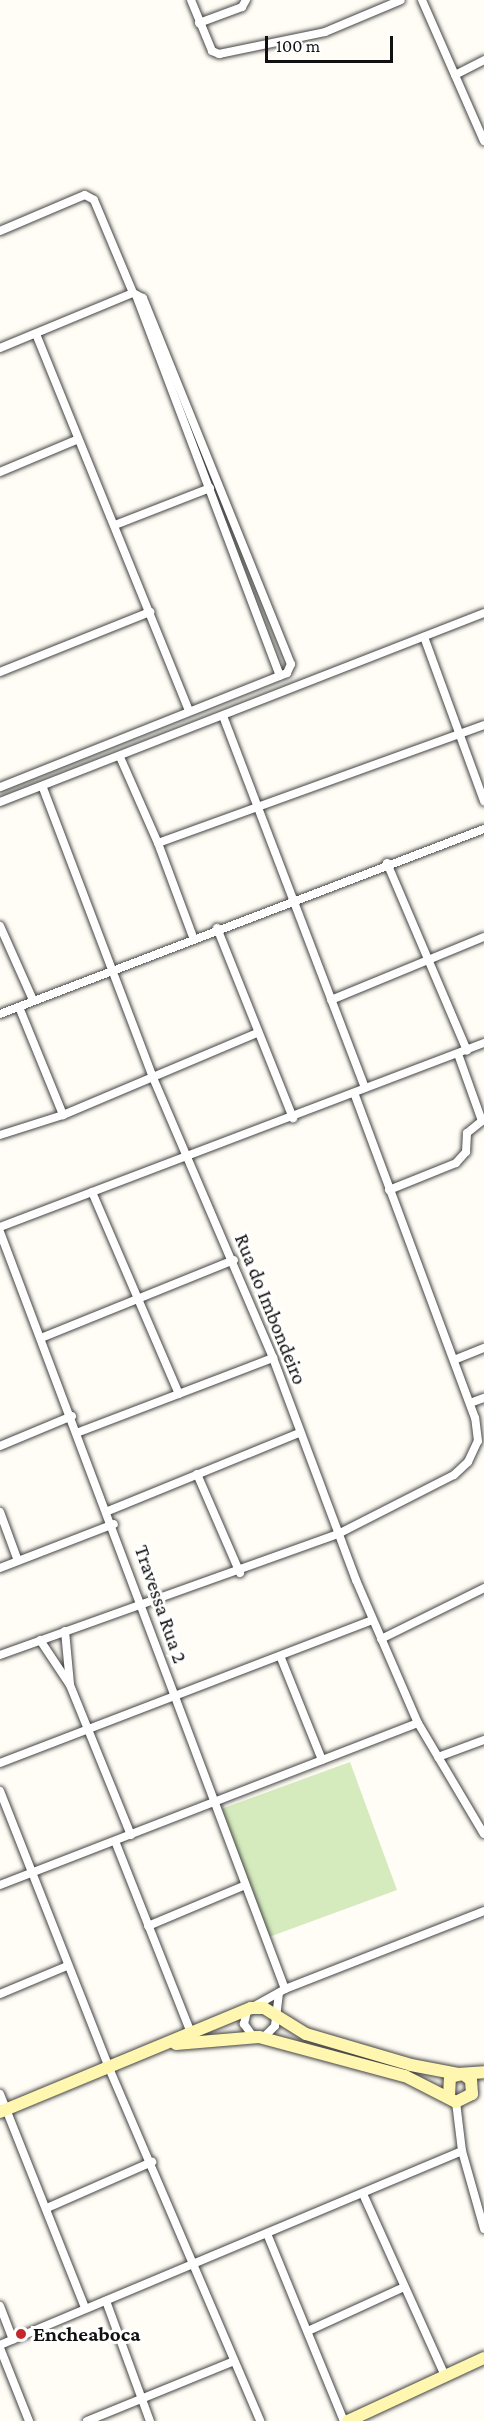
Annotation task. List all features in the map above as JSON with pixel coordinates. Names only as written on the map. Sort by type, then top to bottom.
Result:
[{"type":"main road","points":[[3,2111],[251,2008],[329,2042],[458,2074],[484,2072]]},
{"type":"main road","points":[[158,2048],[259,2037],[373,2066],[453,2100],[470,2098],[484,2089]]},
{"type":"main road","points":[[458,2074],[473,2084],[470,2098]]},
{"type":"main road","points":[[453,2100],[446,2085],[458,2074]]},
{"type":"main road","points":[[346,2421],[484,2358]]},
{"type":"street","points":[[191,0],[212,51],[236,54],[325,32],[401,0]]},
{"type":"street","points":[[199,23],[242,7],[246,0]]},
{"type":"street","points":[[422,0],[484,141]]},
{"type":"street","points":[[455,75],[484,60]]},
{"type":"street","points":[[0,231],[85,195],[94,200],[134,294],[210,488],[280,676]]},
{"type":"street","points":[[0,348],[134,294]]},
{"type":"street","points":[[0,787],[280,676],[291,664],[148,305],[134,294]]},
{"type":"street","points":[[36,334],[76,440],[115,525],[189,711]]},
{"type":"street","points":[[0,472],[76,440]]},
{"type":"street","points":[[115,525],[210,488]]},
{"type":"street","points":[[0,672],[150,612]]},
{"type":"street","points":[[0,802],[43,788],[484,613]]},
{"type":"street","points":[[424,637],[484,801]]},
{"type":"street","points":[[223,716],[365,1088]]},
{"type":"street","points":[[158,843],[257,810],[484,725]]},
{"type":"street","points":[[120,757],[158,843],[193,937]]},
{"type":"street","name":"Rua do Imbondeiro","points":[[43,788],[154,1080],[234,1260],[273,1358],[299,1433],[381,1639],[418,1723],[484,1834]]},
{"type":"street","points":[[0,1014],[193,937],[387,863],[484,829]]},
{"type":"street","points":[[387,863],[462,1052],[482,1121],[467,1133],[466,1152],[456,1163],[389,1190]]},
{"type":"street","points":[[0,926],[33,999]]},
{"type":"street","points":[[217,928],[257,1033],[293,1118]]},
{"type":"street","points":[[331,1000],[484,937]]},
{"type":"street","points":[[19,1007],[63,1115]]},
{"type":"street","points":[[0,1135],[63,1115],[154,1080],[257,1033]]},
{"type":"street","points":[[0,1230],[92,1192],[188,1160],[365,1088],[484,1043]]},
{"type":"street","points":[[0,1655],[64,1631],[240,1573],[339,1534],[461,1471],[478,1441],[470,1403],[354,1093]]},
{"type":"street","points":[[92,1192],[179,1394]]},
{"type":"street","name":"Travessa Rua 2","points":[[0,1230],[114,1524],[211,1803],[282,1991]]},
{"type":"street","points":[[41,1338],[234,1260]]},
{"type":"street","points":[[454,1360],[484,1348]]},
{"type":"street","points":[[79,1432],[273,1358]]},
{"type":"street","points":[[470,1403],[484,1398]]},
{"type":"street","points":[[0,1446],[72,1416]]},
{"type":"street","points":[[108,1511],[299,1433]]},
{"type":"street","points":[[197,1474],[240,1573]]},
{"type":"street","points":[[0,1512],[18,1561]]},
{"type":"street","points":[[0,1568],[114,1524]]},
{"type":"street","points":[[381,1639],[484,1588]]},
{"type":"street","points":[[0,1763],[281,1658],[373,1620]]},
{"type":"street","points":[[64,1631],[70,1685]]},
{"type":"street","points":[[40,1640],[70,1685],[131,1835]]},
{"type":"street","points":[[281,1658],[322,1760]]},
{"type":"street","points":[[0,1886],[418,1723]]},
{"type":"street","points":[[438,1757],[484,1740]]},
{"type":"street","points":[[0,1791],[30,1873],[109,2068],[152,2162],[260,2421]]},
{"type":"street","points":[[115,1841],[191,2033]]},
{"type":"street","points":[[148,1926],[243,1886]]},
{"type":"street","points":[[282,1991],[272,2031],[259,2037],[244,2024],[251,2008],[282,1991],[484,1911]]},
{"type":"street","points":[[0,1994],[67,1965]]},
{"type":"street","points":[[0,2094],[3,2111],[47,2208],[85,2308]]},
{"type":"street","points":[[453,2100],[462,2151],[482,2215],[484,2229]]},
{"type":"street","points":[[29,2421],[0,2347],[85,2308],[268,2236],[462,2151]]},
{"type":"street","points":[[47,2208],[152,2162]]},
{"type":"street","points":[[363,2194],[445,2376]]},
{"type":"street","points":[[268,2236],[346,2421]]},
{"type":"street","points":[[308,2331],[404,2287]]},
{"type":"street","points":[[106,2301],[150,2421]]},
{"type":"street","points":[[0,2306],[13,2340]]},
{"type":"street","points":[[87,2421],[234,2361]]},
{"type":"green space","points":[[350,1762],[397,1890],[269,1937],[221,1809]]},
{"type":"place","name":"Encheaboca","points":[[21,2334]]}]
